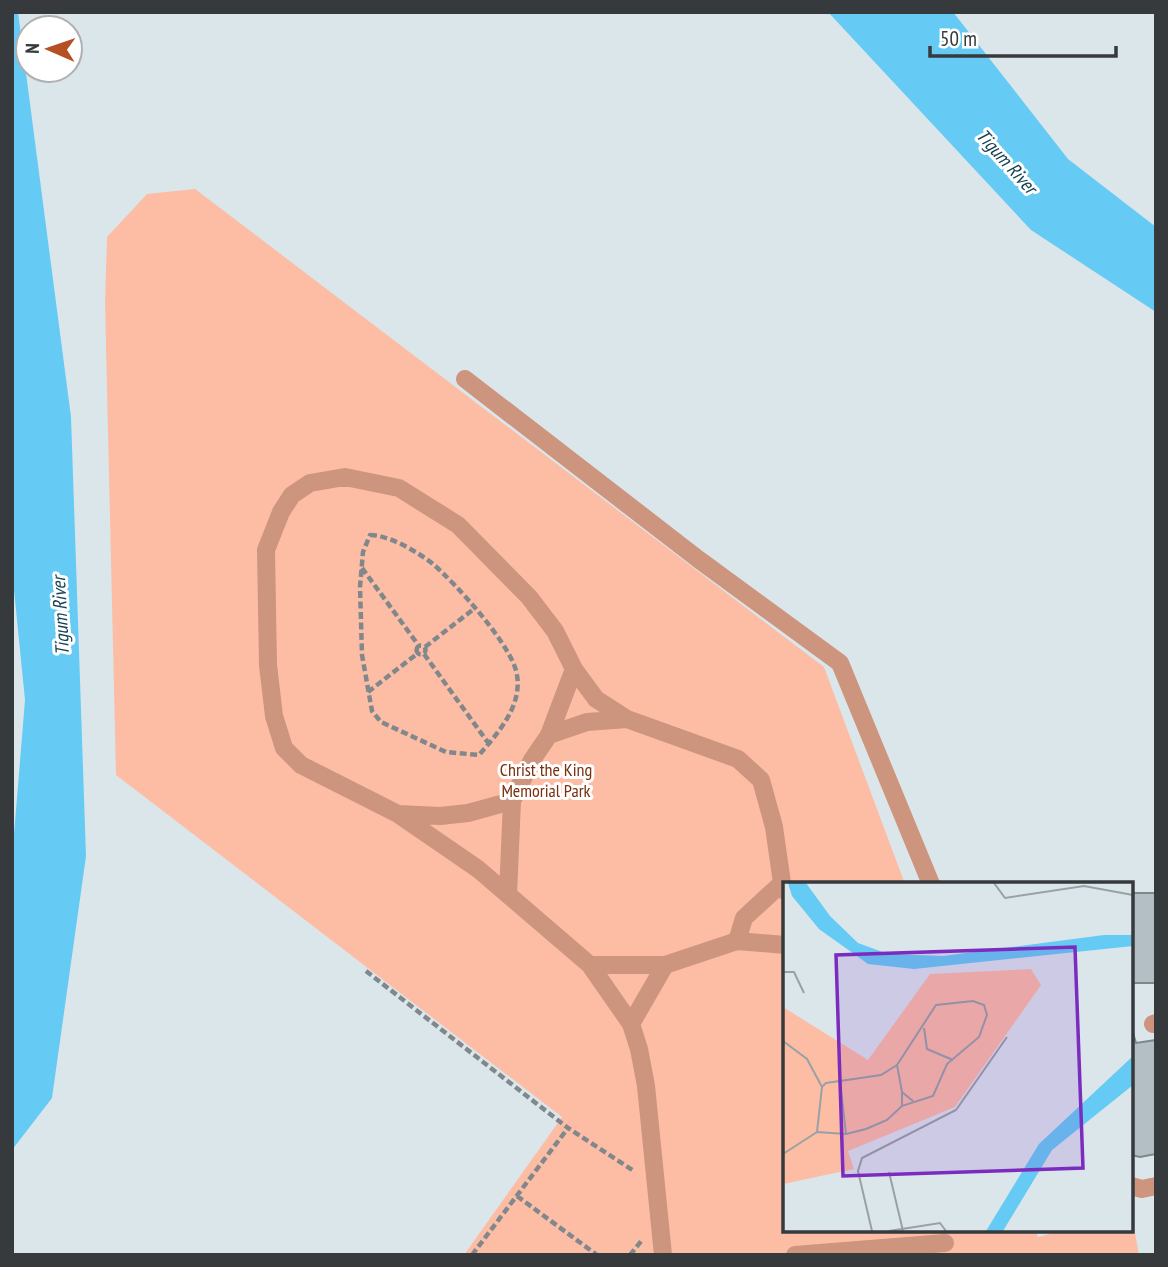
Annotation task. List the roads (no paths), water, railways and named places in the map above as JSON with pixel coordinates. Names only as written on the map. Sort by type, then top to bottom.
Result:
[{"type":"lane","points":[[464,379],[698,559],[840,663],[930,882]]},
{"type":"lane","points":[[663,1255],[646,1086],[639,1049],[631,1024],[590,965],[478,869],[398,814],[301,765],[284,748],[274,716],[268,665],[266,550],[281,512],[292,495],[310,483],[345,477],[399,488],[458,525],[492,558],[555,631],[574,669],[596,699],[627,719],[738,759],[761,780],[774,827],[783,887],[744,918],[737,941]]},
{"type":"lane","points":[[508,895],[512,801],[532,760],[550,735],[574,669]]},
{"type":"lane","points":[[550,735],[587,722],[627,719]]},
{"type":"lane","points":[[398,814],[440,816],[468,813],[512,801]]},
{"type":"lane","points":[[590,965],[665,965],[737,941],[783,945]]},
{"type":"lane","points":[[631,1024],[665,965]]},
{"type":"lane","points":[[1133,1187],[1142,1189],[1156,1186]]},
{"type":"lane","points":[[795,1255],[944,1243]]},
{"type":"water","name":"Tigum River","points":[[12,12],[18,12],[14,14],[14,84],[27,84],[71,417],[86,856],[52,1098],[12,1150],[12,859],[25,700],[12,570]]},
{"type":"water","name":"Tigum River","points":[[828,12],[953,12],[1068,159],[1156,227],[1156,312],[1031,230]]},
{"type":"park label","name":"Christ the King Memorial Park","points":[[546,779]]}]
